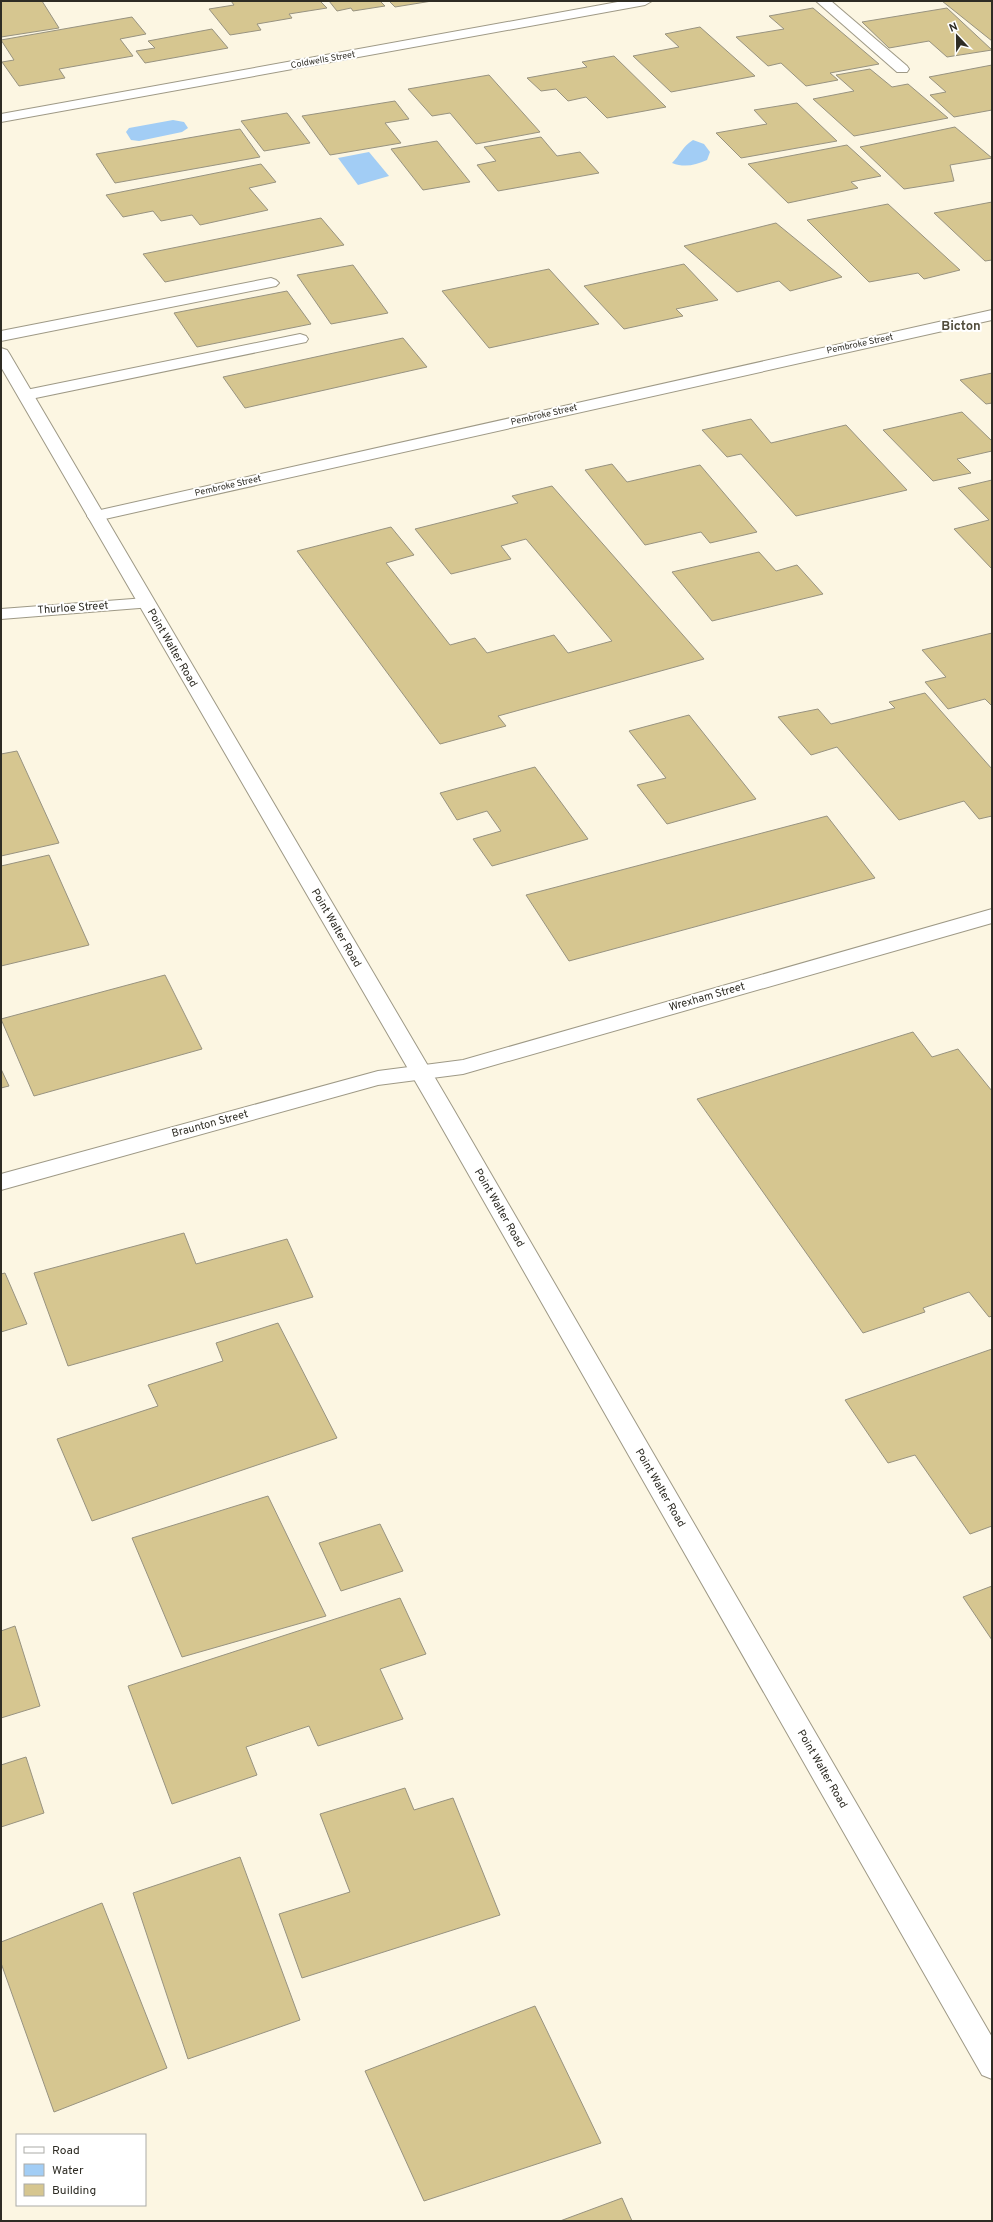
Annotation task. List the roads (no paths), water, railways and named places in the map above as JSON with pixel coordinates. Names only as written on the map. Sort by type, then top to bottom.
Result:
[{"type":"street","name":"Coldwells Street","points":[[1,118],[646,1]]},
{"type":"street","points":[[823,1],[902,69]]},
{"type":"street","points":[[1,336],[271,283]]},
{"type":"street","name":"Pembroke Street","points":[[96,516],[992,315]]},
{"type":"street","points":[[26,396],[300,339]]},
{"type":"street","name":"Point Walter Road","points":[[1,353],[421,1073],[992,2065]]},
{"type":"street","name":"Thurloe Street","points":[[1,614],[146,603]]},
{"type":"street","name":"Wrexham Street","points":[[421,1073],[463,1067],[992,916]]},
{"type":"street","name":"Braunton Street","points":[[1,1182],[378,1078],[421,1073]]},
{"type":"water","points":[[173,120],[184,122],[188,128],[182,132],[139,141],[131,140],[126,132],[129,128]]},
{"type":"water","points":[[693,140],[704,144],[710,152],[707,160],[690,165],[677,165],[672,163],[687,145]]},
{"type":"water","points":[[369,152],[389,176],[358,185],[338,158]]},
{"type":"district","name":"Bicton","points":[[961,327]]}]
